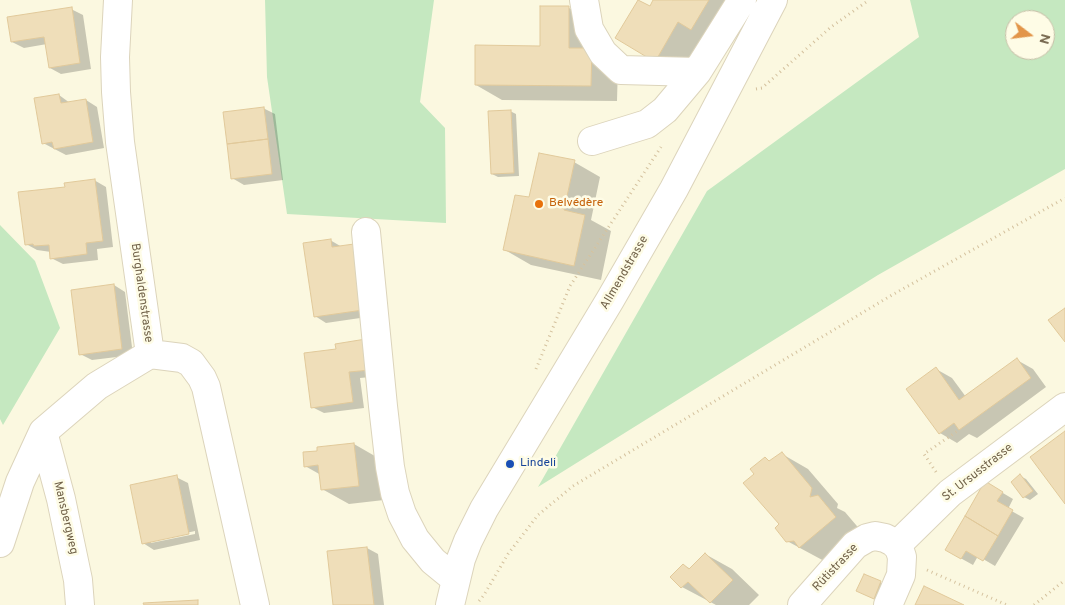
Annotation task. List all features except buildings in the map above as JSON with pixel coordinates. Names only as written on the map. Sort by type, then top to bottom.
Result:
[{"type":"street","name":"Burghaldenstrasse","points":[[118,0],[115,57],[118,117],[150,354],[182,358],[191,364],[202,378],[206,387],[255,605]]},
{"type":"street","points":[[584,0],[589,29],[603,54],[621,70],[696,72]]},
{"type":"street","points":[[592,141],[647,124],[665,110],[696,72],[742,0]]},
{"type":"street","name":"Allmendstrasse","points":[[455,579],[468,541],[493,492],[610,300],[674,190],[773,0]]},
{"type":"street","points":[[366,232],[390,467],[402,514],[414,539],[433,561],[455,579],[450,605]]},
{"type":"street","points":[[0,543],[20,482],[43,432],[98,386],[150,354]]},
{"type":"street","name":"St. Ursusstrasse","points":[[897,545],[950,493],[1065,407]]},
{"type":"street","name":"Mansbergweg","points":[[43,432],[61,499],[78,580],[80,605]]},
{"type":"street","name":"Rütistrasse","points":[[802,605],[855,545],[875,536],[884,538],[897,545]]},
{"type":"street","points":[[888,605],[898,585],[903,566],[902,557],[897,545]]},
{"type":"path","points":[[728,88],[744,93],[762,88],[831,27],[869,0]]},
{"type":"path","points":[[533,376],[570,286],[668,137],[647,124]]},
{"type":"path","points":[[482,605],[481,598],[514,546],[538,515],[573,486],[892,294],[1065,198]]},
{"type":"path","points":[[950,493],[924,454],[959,430]]},
{"type":"path","points":[[923,568],[1007,605]]},
{"type":"path","points":[[1034,605],[1065,580]]},
{"type":"green space","points":[[265,0],[434,0],[420,102],[445,128],[446,223],[287,214],[267,77]]},
{"type":"green space","points":[[910,0],[1065,0],[1065,169],[878,275],[538,487],[707,191],[919,37]]},
{"type":"green space","points":[[0,225],[35,261],[60,328],[3,425],[0,419]]},
{"type":"place","name":"Belvédère","points":[[539,204]]},
{"type":"place","name":"Lindeli","points":[[510,464]]}]
